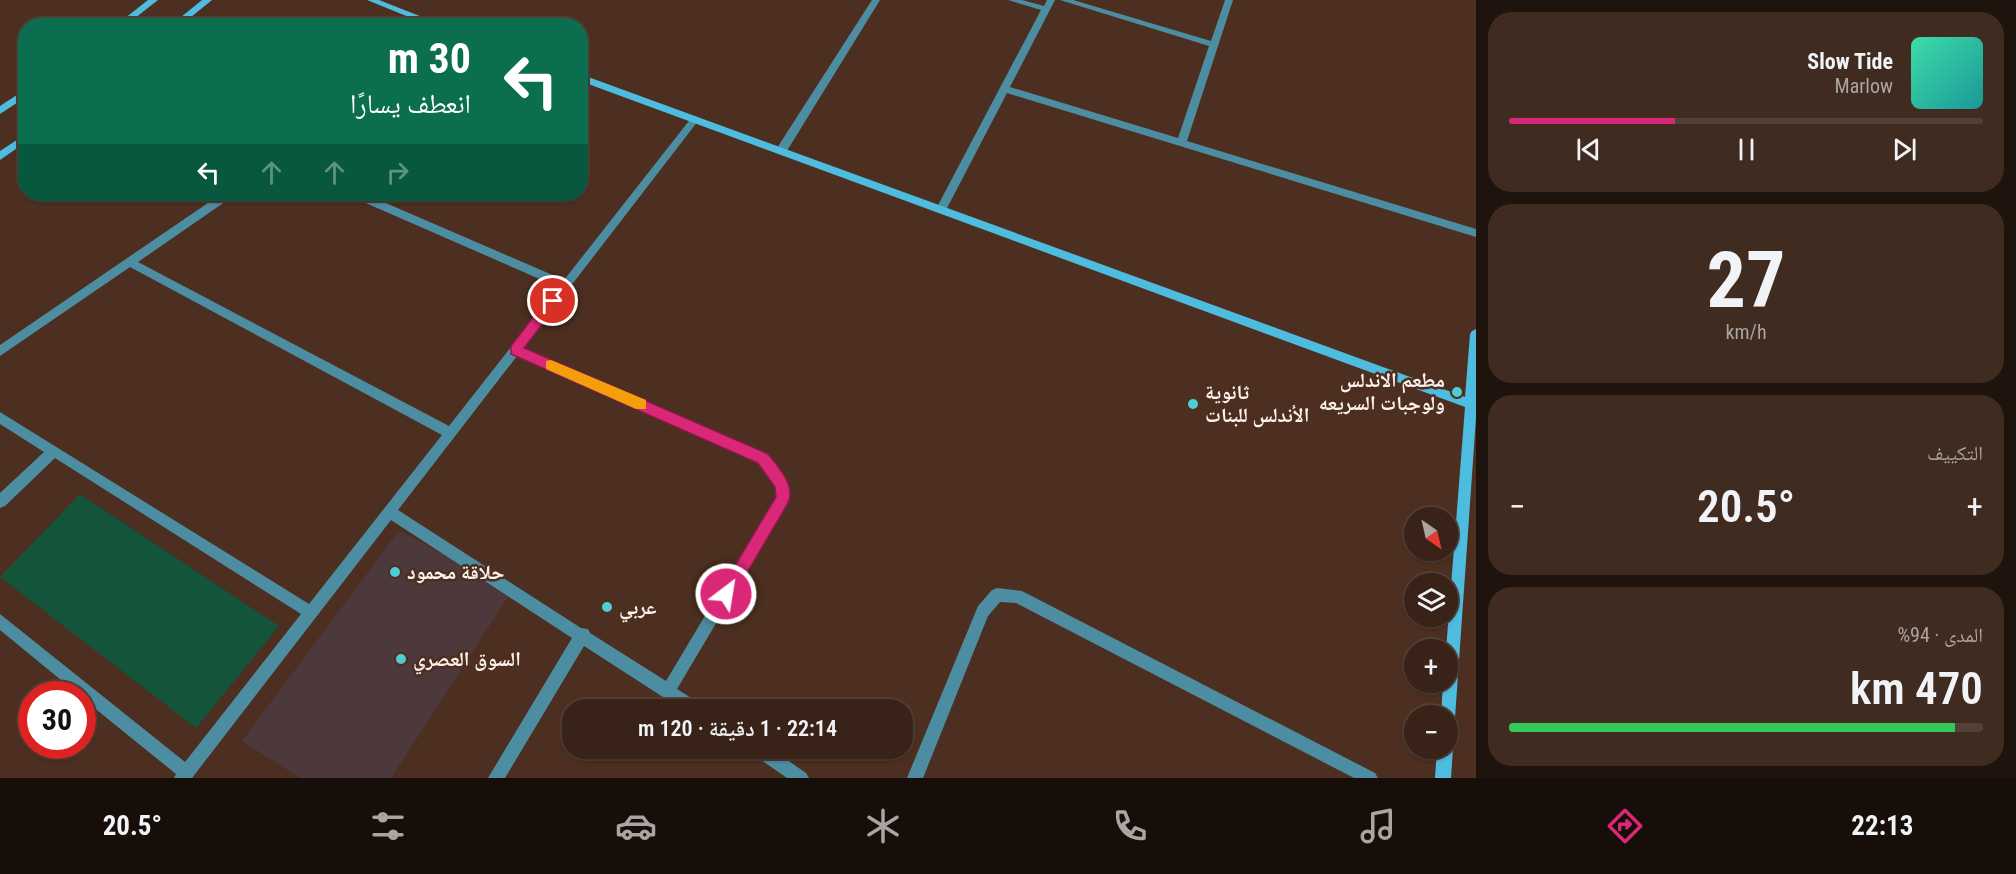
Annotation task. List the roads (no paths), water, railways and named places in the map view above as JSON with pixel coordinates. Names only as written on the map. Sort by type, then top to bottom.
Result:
[{"type":"street","points":[[130,18],[154,0]]},
{"type":"street","points":[[184,18],[208,0]]},
{"type":"street","points":[[371,0],[419,18]]},
{"type":"street","points":[[781,151],[876,0]]},
{"type":"street","points":[[941,209],[1048,5],[1012,0]]},
{"type":"street","points":[[1064,0],[1214,45]]},
{"type":"street","points":[[1181,143],[1229,0]]},
{"type":"street","points":[[588,80],[1473,405]]},
{"type":"street","points":[[1004,88],[1476,233]]},
{"type":"street","points":[[0,111],[18,98]]},
{"type":"street","points":[[0,621],[184,776],[695,119]]},
{"type":"street","points":[[0,156],[18,143]]},
{"type":"street","points":[[0,351],[218,201]]},
{"type":"street","points":[[372,201],[565,285]]},
{"type":"street","points":[[129,262],[450,433]]},
{"type":"street","points":[[1449,705],[1473,405],[1476,334]]},
{"type":"street","points":[[515,350],[763,458],[782,485],[783,498],[668,690]]},
{"type":"street","points":[[0,417],[311,613]]},
{"type":"street","points":[[0,502],[54,451]]},
{"type":"street","points":[[389,512],[583,634],[681,699]]},
{"type":"street","points":[[915,778],[982,611],[998,595],[1017,596],[1370,778]]},
{"type":"street","points":[[496,778],[583,634]]},
{"type":"street","points":[[772,759],[801,778]]},
{"type":"street","points":[[1443,778],[1444,759]]},
{"type":"place","name":"مطعم الاندلس ولوجبات السريعه","points":[[1457,392]]},
{"type":"place","name":"ثانوية الأندلس للبنات","points":[[1193,404]]},
{"type":"place","name":"حلاقة محمود","points":[[395,572]]},
{"type":"place","name":"عربي","points":[[607,607]]},
{"type":"place","name":"السوق العصري","points":[[401,659]]}]
